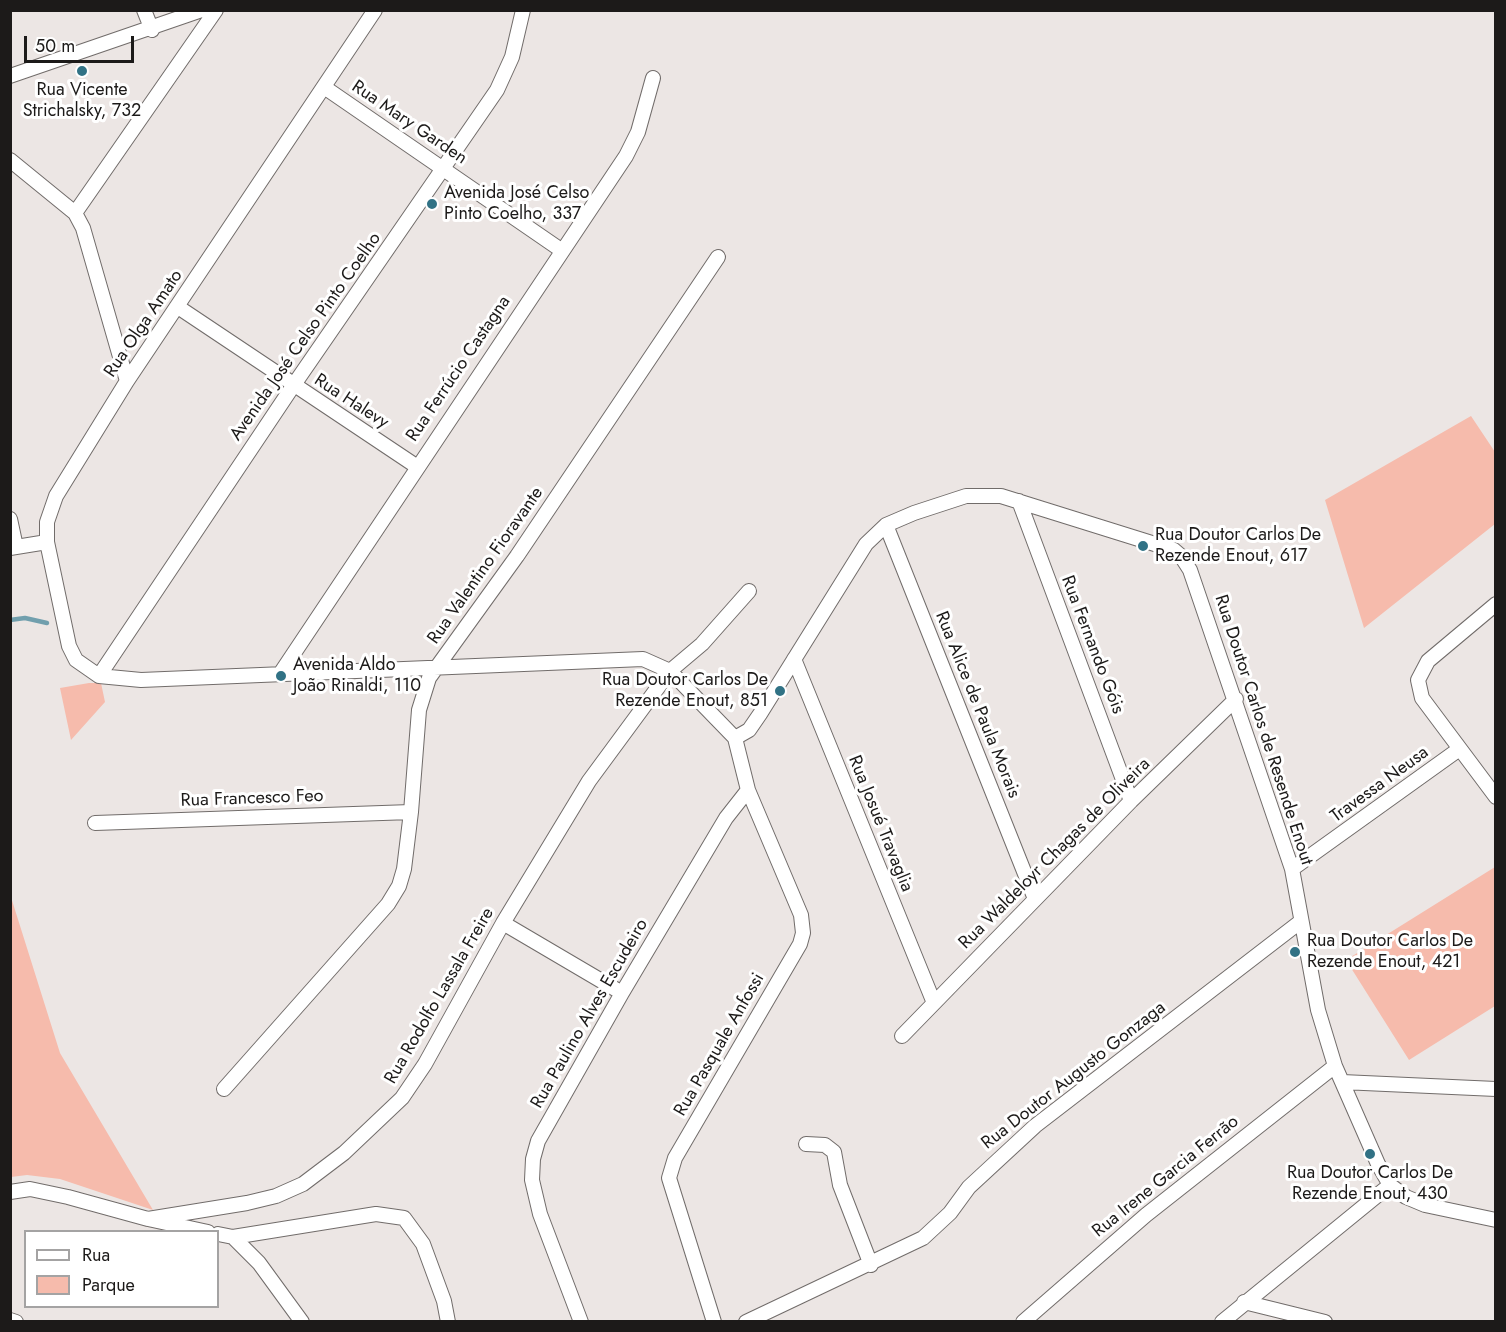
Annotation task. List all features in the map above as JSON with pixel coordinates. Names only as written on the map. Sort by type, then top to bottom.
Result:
[{"type":"street","points":[[144,10],[152,30]]},
{"type":"street","points":[[10,76],[152,30],[202,10]]},
{"type":"street","points":[[75,213],[216,10]]},
{"type":"street","name":"Rua Olga Amato","points":[[99,676],[76,660],[69,646],[47,542],[47,522],[56,496],[127,381],[375,10]]},
{"type":"street","name":"Avenida José Celso Pinto Coelho","points":[[99,676],[293,386],[445,168],[506,73],[523,10]]},
{"type":"street","name":"Rua Ferrúcio Castagna","points":[[280,674],[416,466],[626,156],[638,132],[653,78]]},
{"type":"street","name":"Rua Mary Garden","points":[[324,87],[445,168],[561,250]]},
{"type":"street","points":[[10,160],[75,213],[83,228],[127,381]]},
{"type":"street","name":"Rua Valentino Fioravante","points":[[224,1089],[388,904],[404,869],[419,710],[429,678],[517,556],[718,256]]},
{"type":"street","name":"Rua Halevy","points":[[178,307],[293,386],[416,466]]},
{"type":"street","name":"Rua Doutor Carlos de Resende Enout","points":[[735,738],[752,725],[866,544],[886,525],[936,504],[966,496],[1001,496],[1165,546],[1181,556],[1191,570],[1292,869],[1318,1010],[1335,1066],[1390,1185]]},
{"type":"street","name":"Rua Fernando Góis","points":[[1018,501],[1131,801]]},
{"type":"street","points":[[10,519],[13,548],[47,542]]},
{"type":"street","name":"Rua Alice de Paula Morais","points":[[886,525],[1035,899]]},
{"type":"street","name":"Rua Rodolfo Lassala Freire","points":[[148,1219],[276,1196],[303,1184],[344,1153],[402,1098],[425,1064],[503,923],[589,781],[670,671],[702,644],[749,591]]},
{"type":"street","points":[[1493,787],[1458,750],[1422,698],[1418,680],[1428,662],[1496,604]]},
{"type":"street","points":[[99,676],[141,680],[627,658],[655,662],[670,671],[735,738],[748,790]]},
{"type":"street","name":"Rua Josué Travaglia","points":[[794,659],[934,1003]]},
{"type":"street","name":"Rua Waldeloyr Chagas de Oliveira","points":[[902,1036],[1131,801],[1236,699]]},
{"type":"street","name":"Travessa Neusa","points":[[1292,869],[1458,750]]},
{"type":"street","name":"Rua Paulino Alves Escudeiro","points":[[581,1322],[540,1214],[532,1180],[532,1159],[537,1142],[726,818],[748,790]]},
{"type":"street","name":"Rua Pasquale Anfossi","points":[[714,1322],[669,1178],[675,1158],[796,950],[803,933],[801,915],[748,790]]},
{"type":"street","name":"Rua Francesco Feo","points":[[94,823],[411,812]]},
{"type":"street","name":"Rua Doutor Augusto Gonzaga","points":[[746,1322],[923,1238],[937,1227],[969,1187],[1035,1126],[1300,922]]},
{"type":"street","points":[[503,923],[622,993]]},
{"type":"street","name":"Rua Irene Garcia Ferrão","points":[[1023,1322],[1137,1222],[1335,1066]]},
{"type":"street","points":[[1342,1082],[1496,1089]]},
{"type":"street","points":[[806,1144],[825,1145],[834,1152],[844,1199],[871,1264]]},
{"type":"street","points":[[1222,1322],[1390,1185],[1406,1197],[1425,1205],[1496,1220]]},
{"type":"street","points":[[10,1192],[30,1189],[199,1230]]},
{"type":"street","points":[[219,1233],[233,1237],[376,1214],[404,1218],[423,1244],[444,1301],[448,1322]]},
{"type":"street","points":[[233,1237],[259,1263],[302,1322]]},
{"type":"street","points":[[1244,1302],[1326,1322]]},
{"type":"street","points":[[10,1320],[16,1322]]},
{"type":"green space","points":[[1471,416],[1495,452],[1495,524],[1364,628],[1325,500]]},
{"type":"green space","points":[[101,683],[105,702],[71,740],[60,688]]},
{"type":"green space","points":[[1495,867],[1495,1006],[1409,1060],[1346,960]]},
{"type":"green space","points":[[10,894],[60,1053],[153,1210],[60,1179],[27,1175],[11,1177]]},
{"type":"waterway","points":[[10,620],[25,618],[47,623]]},
{"type":"place","name":"Rua Vicente Strichalsky, 732","points":[[82,71]]},
{"type":"place","name":"Avenida José Celso Pinto Coelho, 337","points":[[432,204]]},
{"type":"place","name":"Rua Doutor Carlos De Rezende Enout, 617","points":[[1143,546]]},
{"type":"place","name":"Avenida Aldo João Rinaldi, 110","points":[[281,676]]},
{"type":"place","name":"Rua Doutor Carlos De Rezende Enout, 851","points":[[780,691]]},
{"type":"place","name":"Rua Doutor Carlos De Rezende Enout, 421","points":[[1295,952]]},
{"type":"place","name":"Rua Doutor Carlos De Rezende Enout, 430","points":[[1370,1154]]}]
